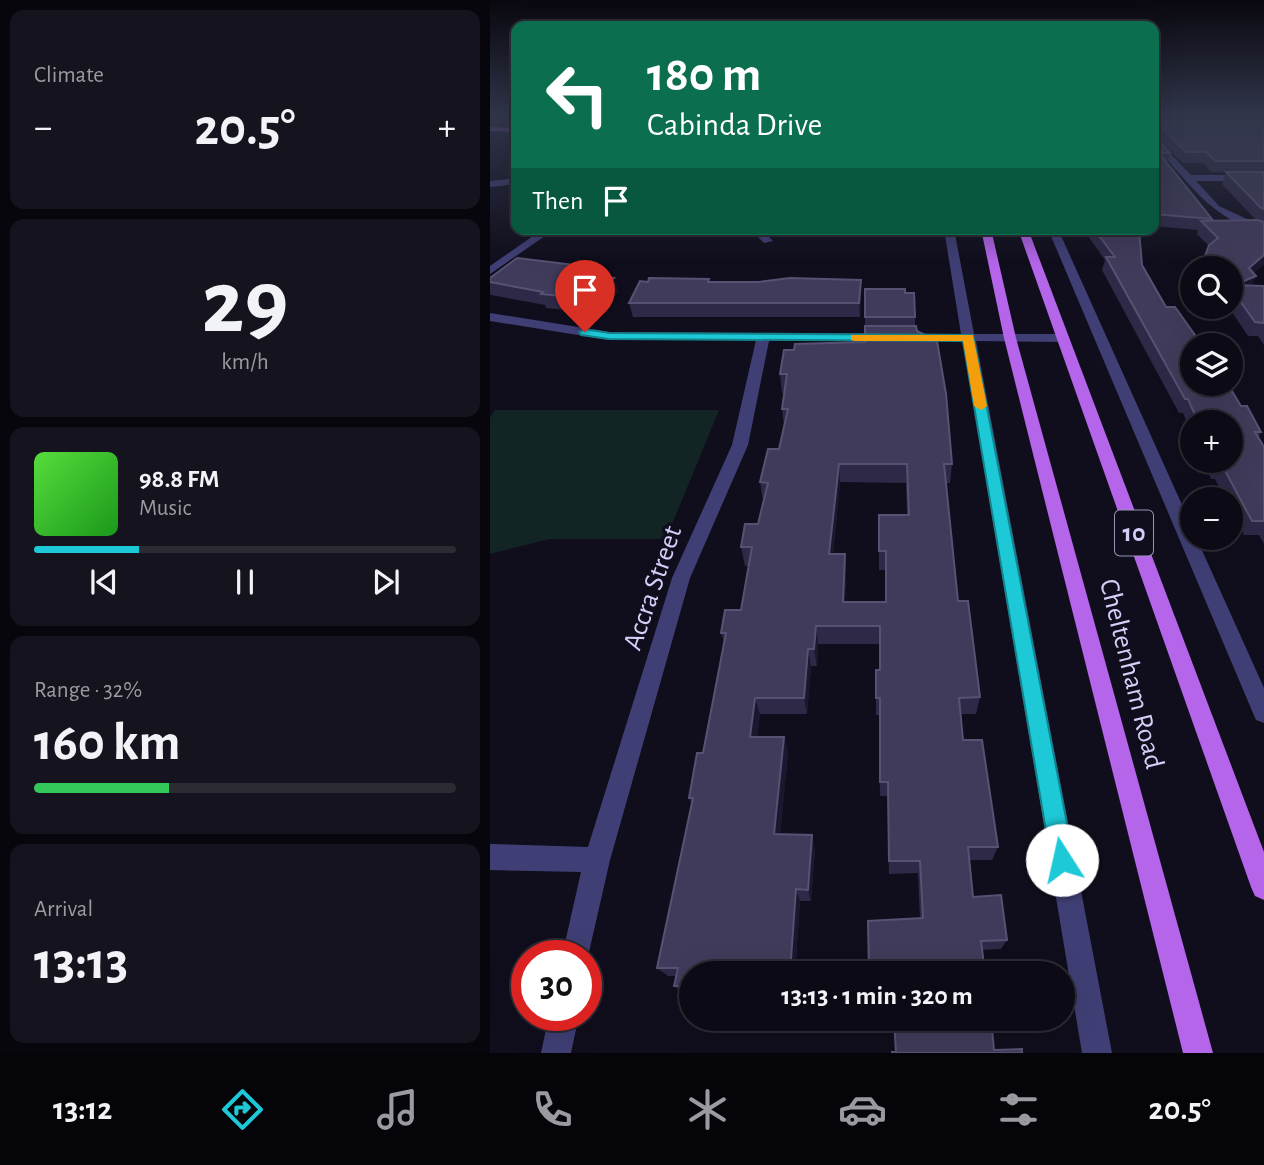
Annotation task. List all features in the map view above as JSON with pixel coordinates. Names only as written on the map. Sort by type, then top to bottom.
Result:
[{"type":"main road","name":"Cheltenham Road","points":[[987,235],[1010,338],[1198,1053]]},
{"type":"main road","name":"Cheltenham Road","points":[[1025,235],[1264,887]]},
{"type":"street","points":[[1179,166],[1216,208],[1264,231]]},
{"type":"street","points":[[1189,178],[1264,178]]},
{"type":"street","points":[[490,184],[511,182]]},
{"type":"street","points":[[490,271],[541,235]]},
{"type":"street","points":[[762,235],[768,241]]},
{"type":"street","points":[[950,235],[1097,1053]]},
{"type":"street","points":[[1056,235],[1264,713]]},
{"type":"street","points":[[490,317],[609,336],[1062,338]]},
{"type":"street","name":"Accra Street","points":[[580,940],[597,860],[681,578],[740,445],[763,337]]},
{"type":"street","points":[[490,857],[597,860]]},
{"type":"street","points":[[556,1053],[561,1031]]},
{"type":"green space","points":[[495,410],[719,410],[666,539],[550,539],[490,554],[490,417]]},
{"type":"building","points":[[1159,166],[1170,166],[1212,219],[1159,215]]},
{"type":"building","points":[[1226,172],[1264,172],[1264,209],[1261,208]]},
{"type":"building","points":[[1201,221],[1264,222],[1264,255],[1249,268],[1256,276],[1243,281],[1243,256],[1205,256],[1209,245],[1218,238]]},
{"type":"building","points":[[1098,235],[1140,235],[1142,265],[1166,307],[1175,307],[1180,319],[1184,319],[1193,333],[1180,333],[1180,390],[1106,257],[1115,257]]},
{"type":"building","points":[[517,258],[599,268],[591,275],[614,278],[591,299],[541,294],[543,292],[490,282],[490,278]]},
{"type":"building","points":[[649,278],[709,279],[708,282],[759,282],[790,278],[861,280],[859,303],[629,303],[640,281],[648,282]]},
{"type":"building","points":[[1243,285],[1264,286],[1264,323],[1255,322],[1243,305]]},
{"type":"building","points":[[865,289],[905,289],[905,293],[914,293],[915,317],[865,317]]},
{"type":"building","points":[[865,326],[916,326],[917,331],[937,341],[946,394],[952,464],[944,464],[958,601],[968,601],[980,697],[959,698],[963,740],[982,740],[998,847],[968,847],[973,897],[1001,895],[1007,940],[981,941],[984,961],[869,961],[868,921],[923,918],[920,861],[889,861],[888,782],[880,782],[880,698],[876,698],[876,670],[880,670],[880,626],[816,626],[814,649],[808,649],[804,698],[755,698],[750,737],[784,737],[774,834],[812,835],[808,890],[796,889],[791,961],[679,961],[679,986],[674,986],[678,968],[657,968],[693,798],[689,798],[697,753],[703,753],[726,633],[721,633],[725,610],[741,610],[752,547],[741,547],[745,524],[758,524],[768,483],[760,482],[768,449],[779,449],[788,409],[782,409],[787,374],[780,374],[784,350],[794,350],[795,344],[865,342]],"holes":[[[839,464],[907,464],[909,515],[879,515],[879,551],[886,551],[886,602],[843,602],[845,554],[829,554]]]},
{"type":"building","points":[[1183,396],[1235,396],[1241,406],[1247,406],[1261,432],[1255,432],[1264,447],[1264,521],[1252,521],[1243,504],[1243,487],[1234,487],[1226,473],[1243,473],[1243,410],[1193,410],[1188,399]]},
{"type":"building","points":[[895,1031],[992,1031],[994,1050],[1022,1049],[1022,1053],[892,1053],[896,1052]]},
{"type":"slow traffic","points":[[855,337],[968,338],[981,406]]},
{"type":"route","points":[[585,332],[609,336],[968,338],[1062,860]]}]
